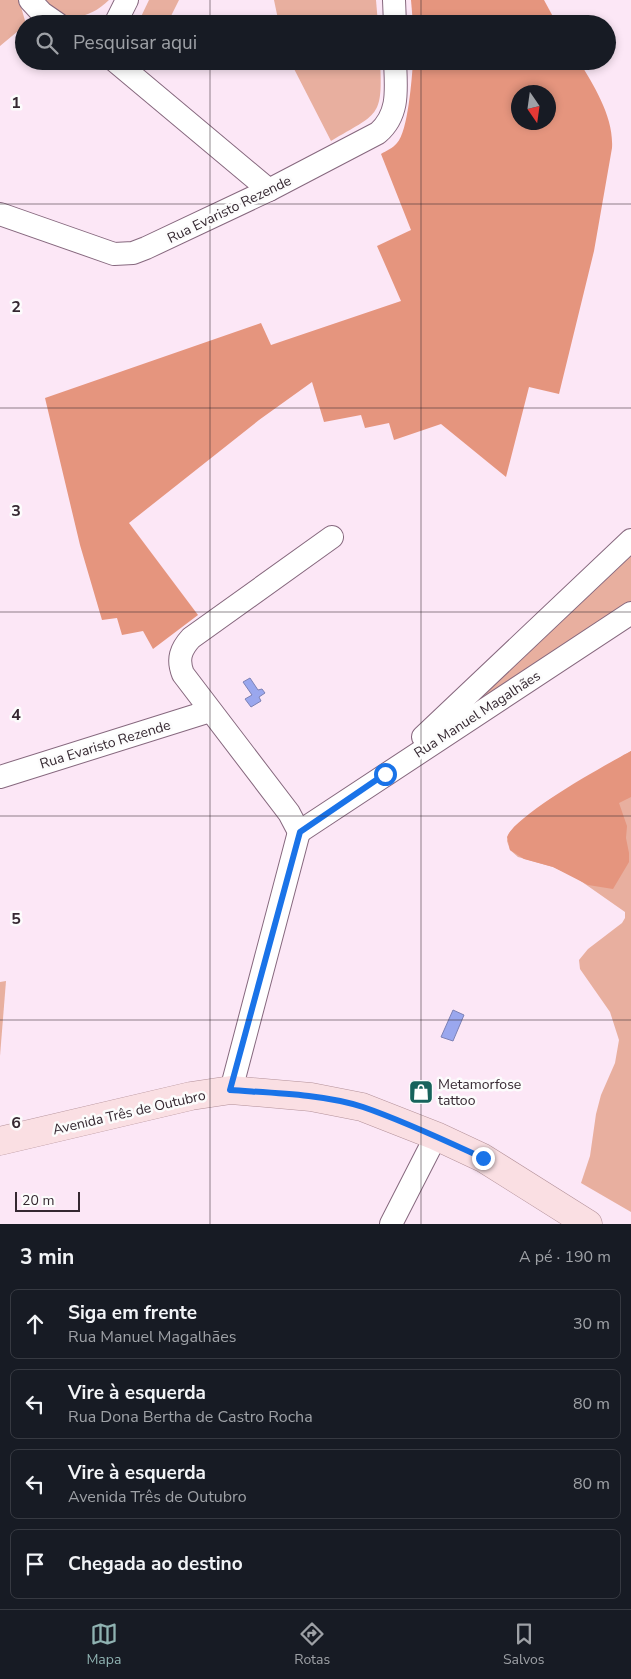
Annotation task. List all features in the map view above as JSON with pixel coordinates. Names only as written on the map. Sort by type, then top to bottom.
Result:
[{"type":"main road","name":"Avenida Três de Outubro","points":[[0,1141],[191,1096],[230,1090],[311,1097],[362,1107],[436,1136],[483,1158],[588,1224]]},
{"type":"street","points":[[30,0],[45,15]]},
{"type":"street","points":[[394,0],[395,15]]},
{"type":"street","points":[[126,70],[270,190]]},
{"type":"street","name":"Rua Evaristo Rezende","points":[[0,214],[122,255],[146,248],[270,190],[371,139],[385,128],[390,120],[396,102],[395,70]]},
{"type":"street","points":[[230,1090],[300,832],[283,806],[210,711],[181,669],[180,658],[186,643],[332,537]]},
{"type":"street","points":[[385,774],[630,537]]},
{"type":"street","name":"Rua Manuel Magalhães","points":[[300,832],[631,613]]},
{"type":"street","name":"Rua Evaristo Rezende","points":[[0,777],[210,711]]},
{"type":"street","points":[[391,1224],[436,1136]]},
{"type":"shaded area","points":[[0,0],[19,0],[23,15],[15,15],[15,34],[0,46]]},
{"type":"shaded area","points":[[46,0],[109,0],[94,12],[85,15],[65,15],[53,8]]},
{"type":"shaded area","points":[[149,0],[179,0],[172,15],[142,15]]},
{"type":"shaded area","points":[[274,0],[376,0],[377,15],[277,15]]},
{"type":"shaded area","points":[[411,0],[544,0],[552,15],[412,15]]},
{"type":"shaded area","points":[[295,70],[380,70],[380,94],[374,112],[359,125],[331,141]]},
{"type":"shaded area","points":[[412,70],[584,70],[591,81],[602,102],[610,125],[612,148],[594,251],[559,394],[529,387],[506,477],[441,424],[394,440],[389,423],[365,428],[361,415],[324,422],[312,382],[259,420],[129,523],[198,615],[153,649],[143,631],[122,635],[117,618],[102,620],[80,545],[45,398],[261,323],[271,345],[401,301],[377,246],[411,230],[381,154],[397,143],[401,137],[407,117]]},
{"type":"shaded area","points":[[631,544],[631,608],[455,719]]},
{"type":"shaded area","points":[[631,751],[631,1212],[581,1183],[590,1156],[596,1114],[601,1095],[615,1063],[619,1040],[610,1012],[580,969],[579,960],[588,949],[622,923],[625,918],[625,912],[575,877],[553,867],[518,857],[510,850],[507,841],[509,833],[515,826],[549,800]]},
{"type":"shaded area","points":[[631,751],[631,797],[619,803],[627,826],[626,838],[629,862],[613,889],[588,885],[553,867],[524,859],[510,850],[507,837],[514,827],[527,816],[563,790]]},
{"type":"shaded area","points":[[6,981],[0,1056],[0,982]]},
{"type":"water","points":[[250,678],[258,690],[262,689],[265,693],[259,697],[261,701],[251,707],[245,699],[252,695],[243,682]]},
{"type":"water","points":[[453,1010],[464,1015],[453,1041],[441,1037]]},
{"type":"place","name":"Metamorfose tattoo","points":[[421,1092]]},
{"type":"route","points":[[385,774],[300,832],[230,1090],[311,1097],[362,1107],[436,1136],[483,1158]]}]
